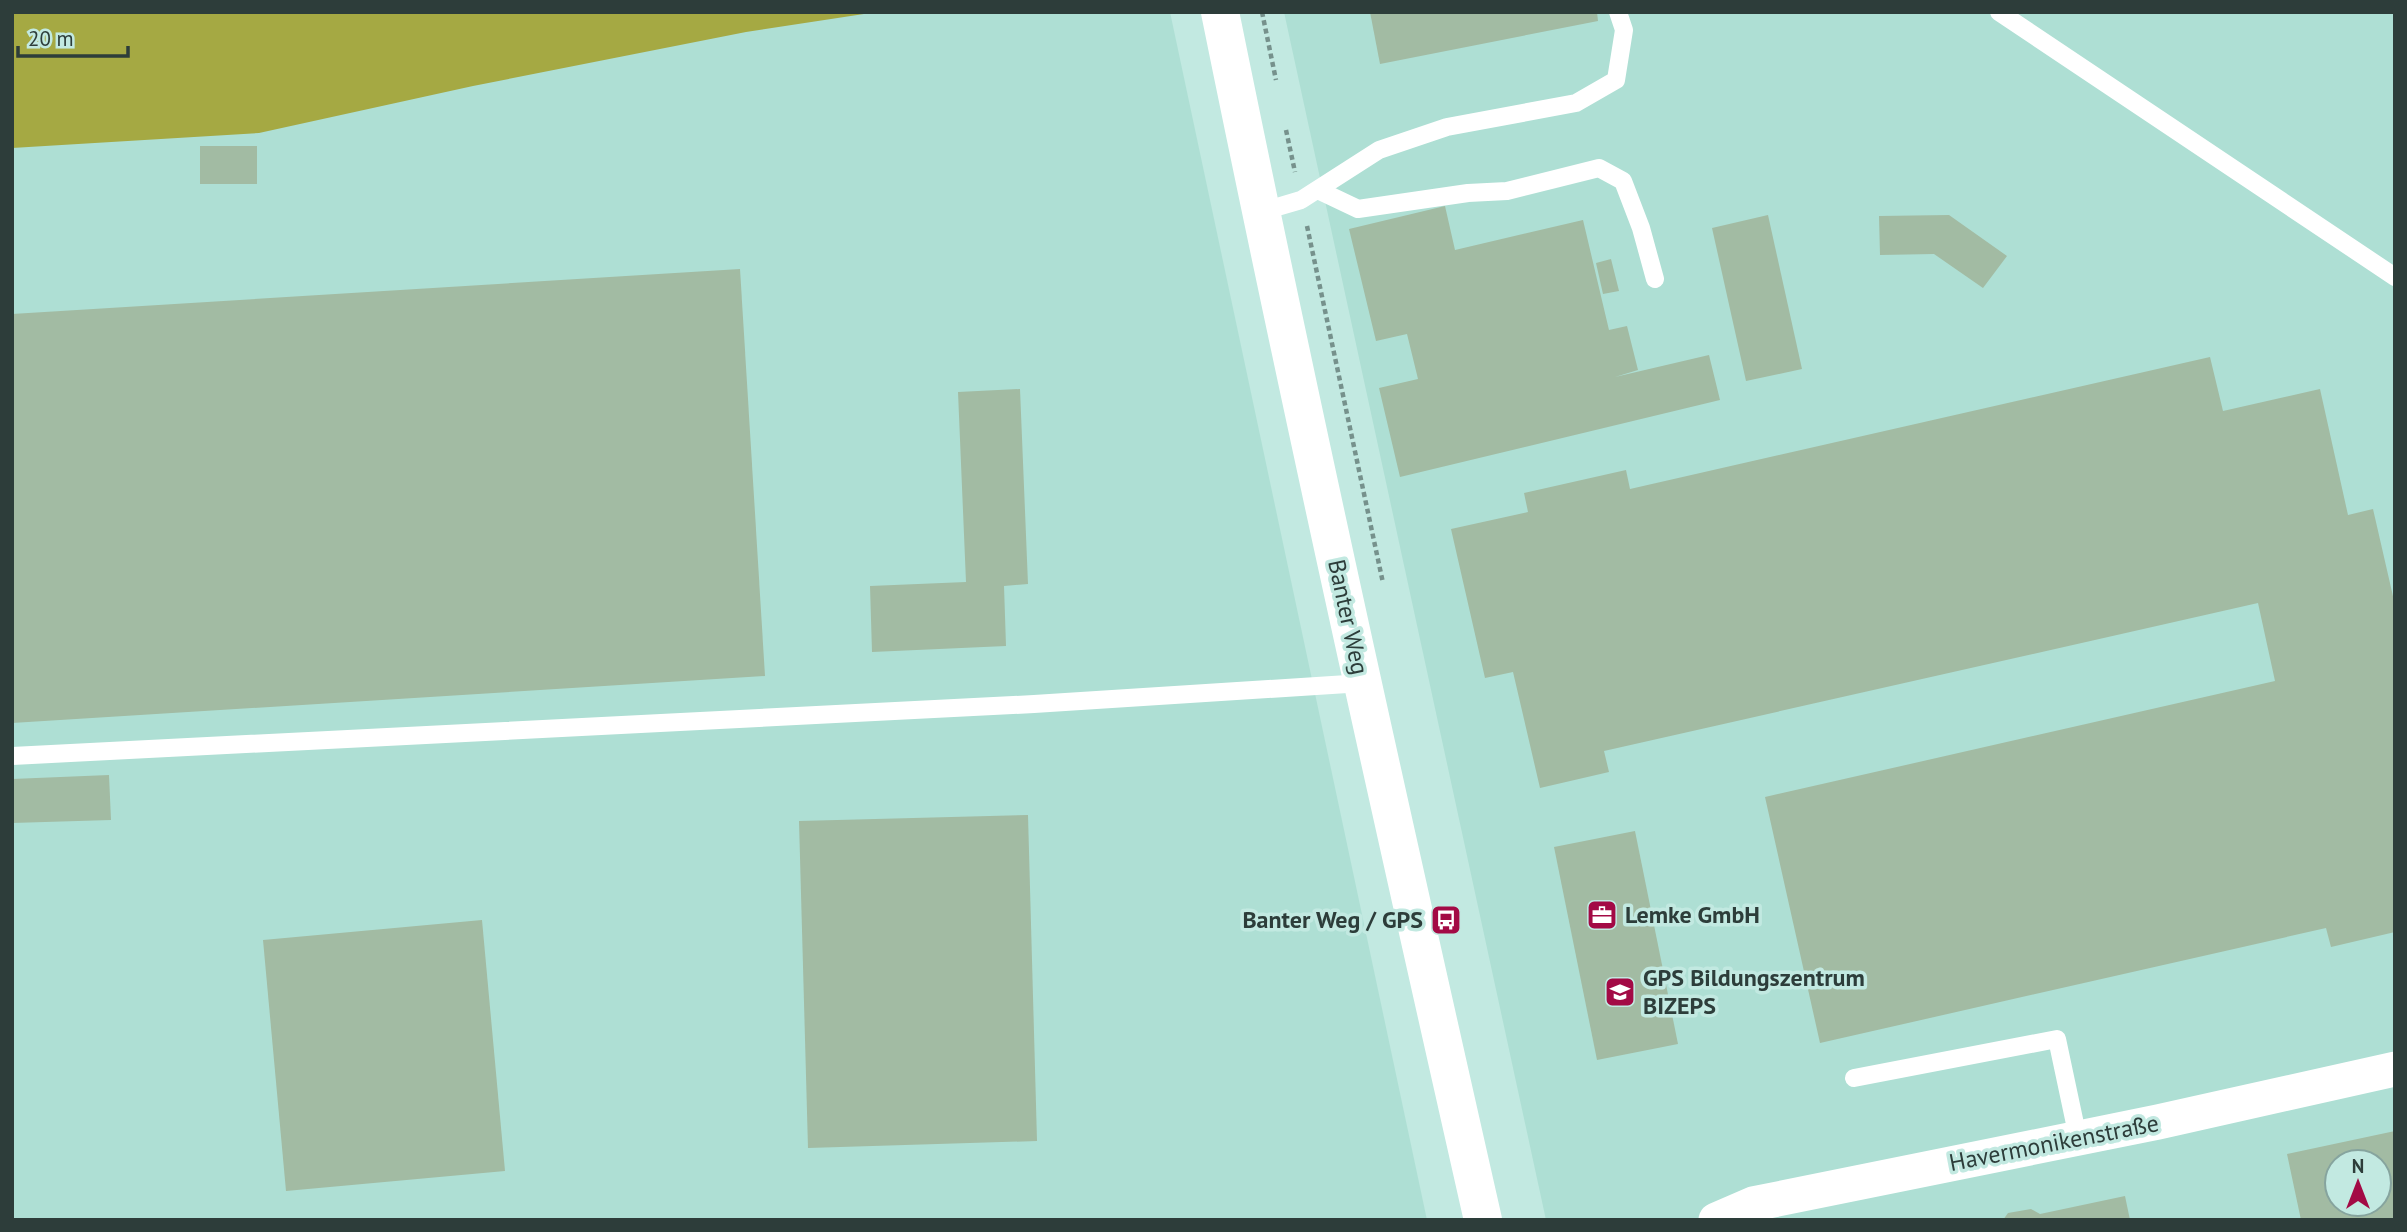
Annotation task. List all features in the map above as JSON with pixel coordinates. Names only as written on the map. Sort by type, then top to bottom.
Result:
[{"type":"street","name":"Banter Weg","points":[[1220,12],[1260,212],[1483,1220]]},
{"type":"street","name":"Havermonikenstraße","points":[[1716,1220],[1753,1204],[2078,1138],[2395,1069]]},
{"type":"lane","points":[[1260,212],[1301,201],[1379,149],[1447,127],[1576,103],[1616,80],[1624,30],[1618,12]]},
{"type":"lane","points":[[1999,12],[2395,277]]},
{"type":"lane","points":[[1318,190],[1358,209],[1468,192],[1507,191],[1599,168],[1623,181],[1641,228],[1655,279]]},
{"type":"lane","points":[[12,756],[1034,704],[1363,683]]},
{"type":"lane","points":[[1854,1078],[2057,1039],[2078,1138]]},
{"type":"shaded area","points":[[12,12],[1170,12],[1427,1220],[12,1220]]},
{"type":"shaded area","points":[[12,12],[877,12],[746,32],[473,86],[259,133],[12,148]]},
{"type":"shaded area","points":[[1284,12],[2395,12],[2395,1220],[1546,1220]]},
{"type":"building","points":[[1370,12],[1597,12],[1598,21],[1380,64]]},
{"type":"building","points":[[200,146],[257,146],[257,184],[200,184]]},
{"type":"building","points":[[1445,206],[1455,250],[1583,220],[1609,330],[1627,326],[1638,370],[1615,377],[1709,355],[1720,400],[1400,477],[1379,388],[1418,379],[1407,334],[1376,341],[1349,229]]},
{"type":"building","points":[[1768,215],[1802,369],[1746,381],[1712,228]]},
{"type":"building","points":[[1949,215],[2007,256],[1983,288],[1934,254],[1880,255],[1879,216]]},
{"type":"building","points":[[1611,259],[1619,291],[1603,294],[1596,263]]},
{"type":"building","points":[[740,269],[765,676],[12,723],[12,314]]},
{"type":"building","points":[[2210,357],[2223,411],[2320,389],[2348,515],[2373,509],[2395,605],[2395,932],[2331,947],[2326,928],[1820,1043],[1765,797],[2275,681],[2258,603],[1604,751],[1609,772],[1540,788],[1513,672],[1485,678],[1451,529],[1528,512],[1524,493],[1626,470],[1630,489]]},
{"type":"building","points":[[1020,389],[1028,584],[1004,586],[1006,646],[872,652],[870,586],[966,582],[958,392]]},
{"type":"building","points":[[109,775],[111,820],[12,823],[12,779]]},
{"type":"building","points":[[1028,815],[1037,1141],[808,1148],[799,821]]},
{"type":"building","points":[[1635,831],[1678,1044],[1597,1060],[1554,847]]},
{"type":"building","points":[[482,920],[505,1171],[286,1191],[263,940]]},
{"type":"building","points":[[2395,1131],[2395,1220],[2301,1220],[2287,1154]]},
{"type":"building","points":[[2125,1196],[2130,1220],[2003,1220],[2008,1213],[2031,1209],[2040,1214]]},
{"type":"place","name":"Lemke GmbH","points":[[1602,915]]},
{"type":"place","name":"Banter Weg / GPS","points":[[1446,920]]},
{"type":"place","name":"GPS Bildungszentrum BIZEPS","points":[[1620,992]]}]
